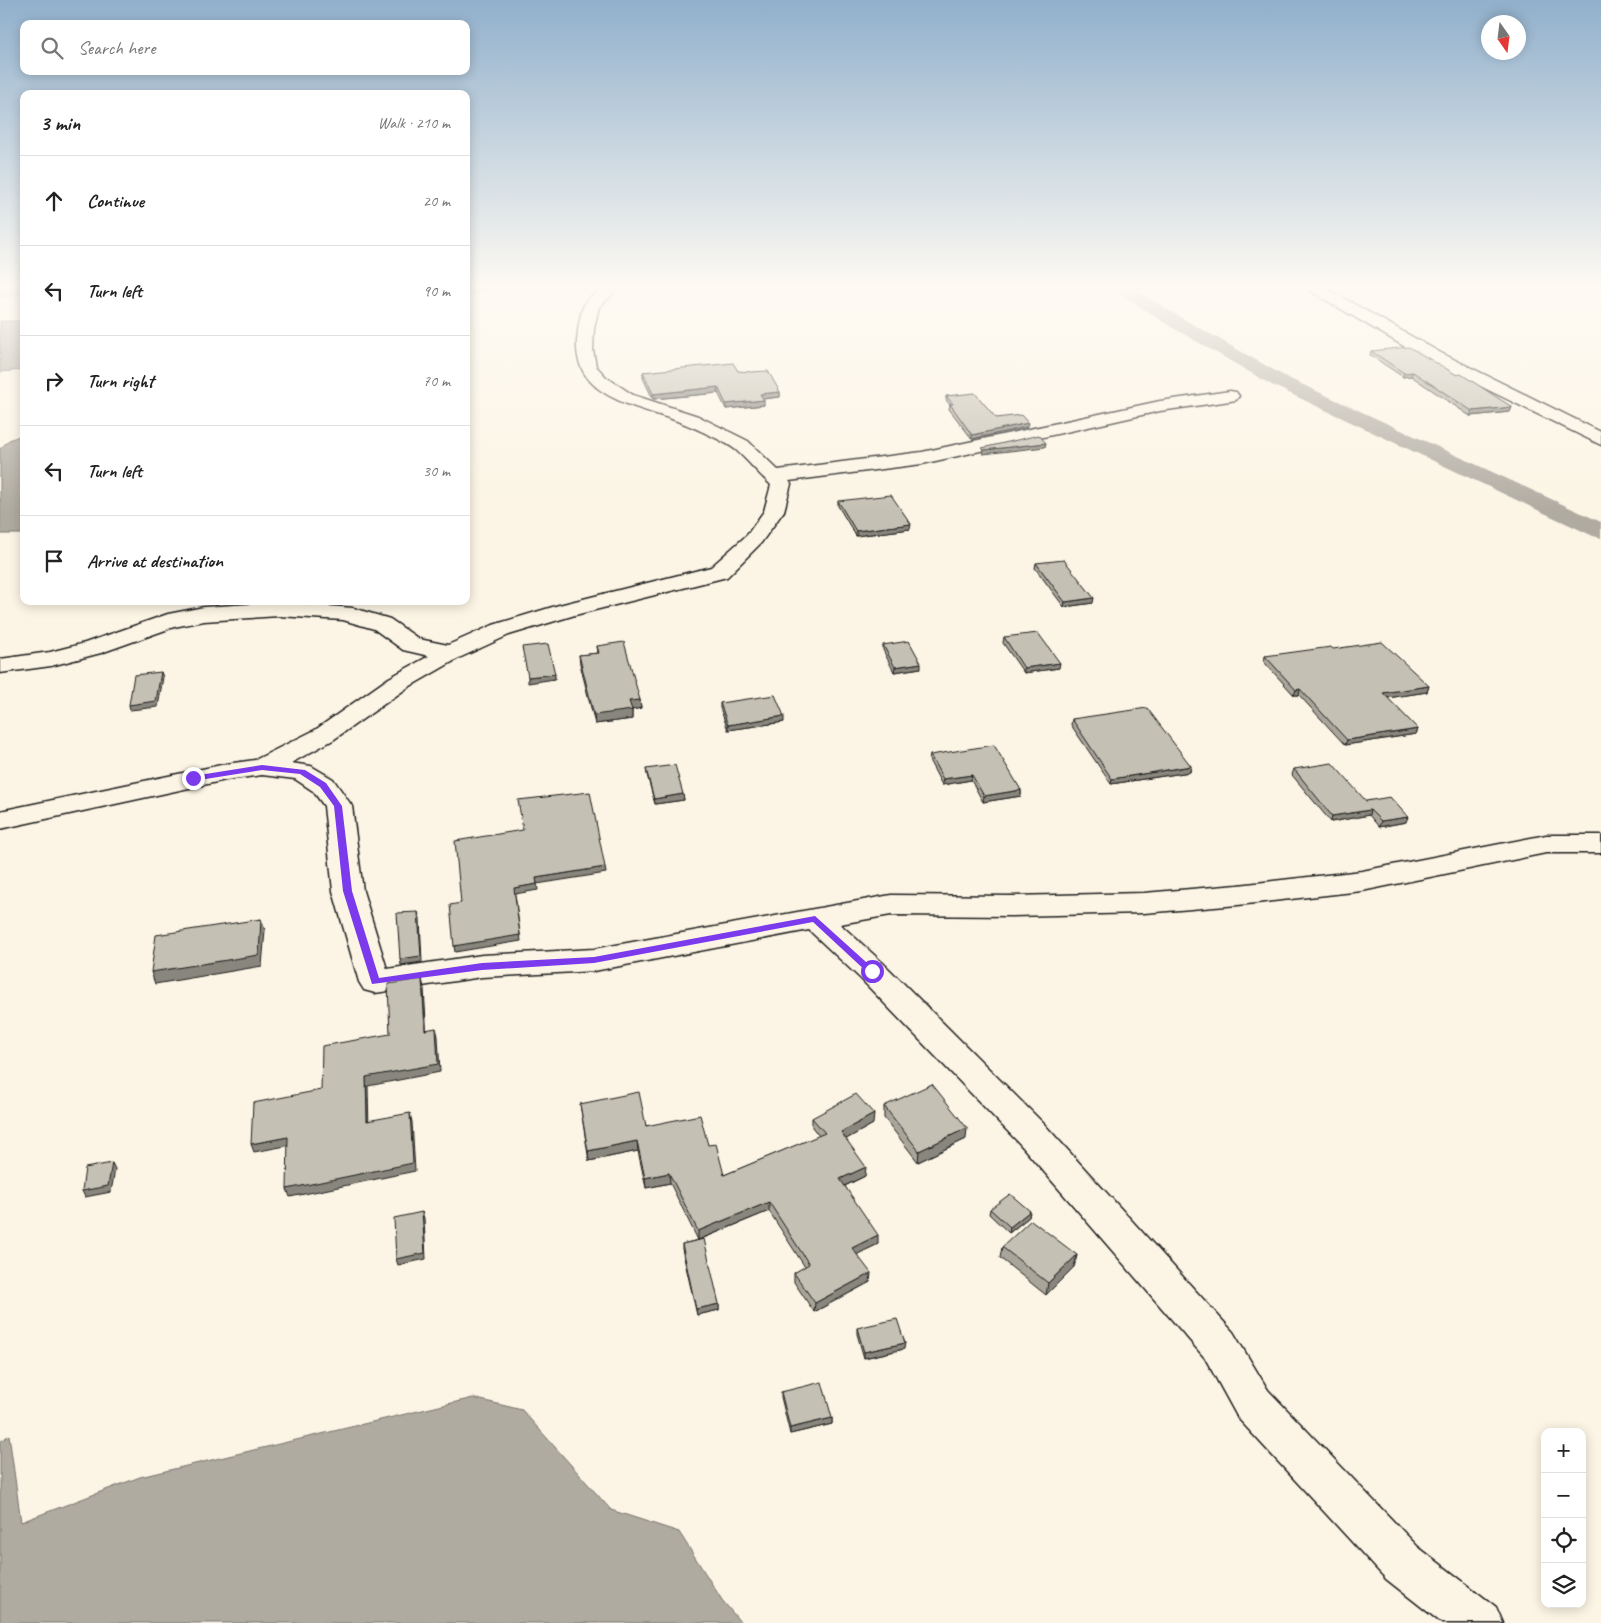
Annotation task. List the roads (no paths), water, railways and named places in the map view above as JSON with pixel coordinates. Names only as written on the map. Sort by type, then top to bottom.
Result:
[{"type":"street","points":[[262,767],[324,735],[398,683],[451,653],[501,630],[568,610],[719,572],[754,539],[774,511],[781,484],[741,445],[692,420],[627,398],[600,381],[588,367],[588,362]]},
{"type":"street","points":[[1445,362],[1601,439]]},
{"type":"street","points":[[773,477],[922,458],[1132,412],[1230,396]]},
{"type":"street","points":[[0,666],[51,659],[93,648],[168,621],[204,614],[279,609],[345,613],[382,624],[411,645],[451,653]]},
{"type":"street","points":[[0,820],[209,775],[262,767],[302,772],[323,785],[338,806],[348,891],[375,982],[482,966],[594,960],[891,905],[1012,906],[1144,903],[1238,896],[1362,881],[1546,844],[1601,844]]},
{"type":"street","points":[[815,919],[872,971],[1032,1134],[1219,1345],[1253,1404],[1395,1556],[1480,1623]]},
{"type":"waterway","points":[[1245,362],[1279,381],[1601,531]]}]
